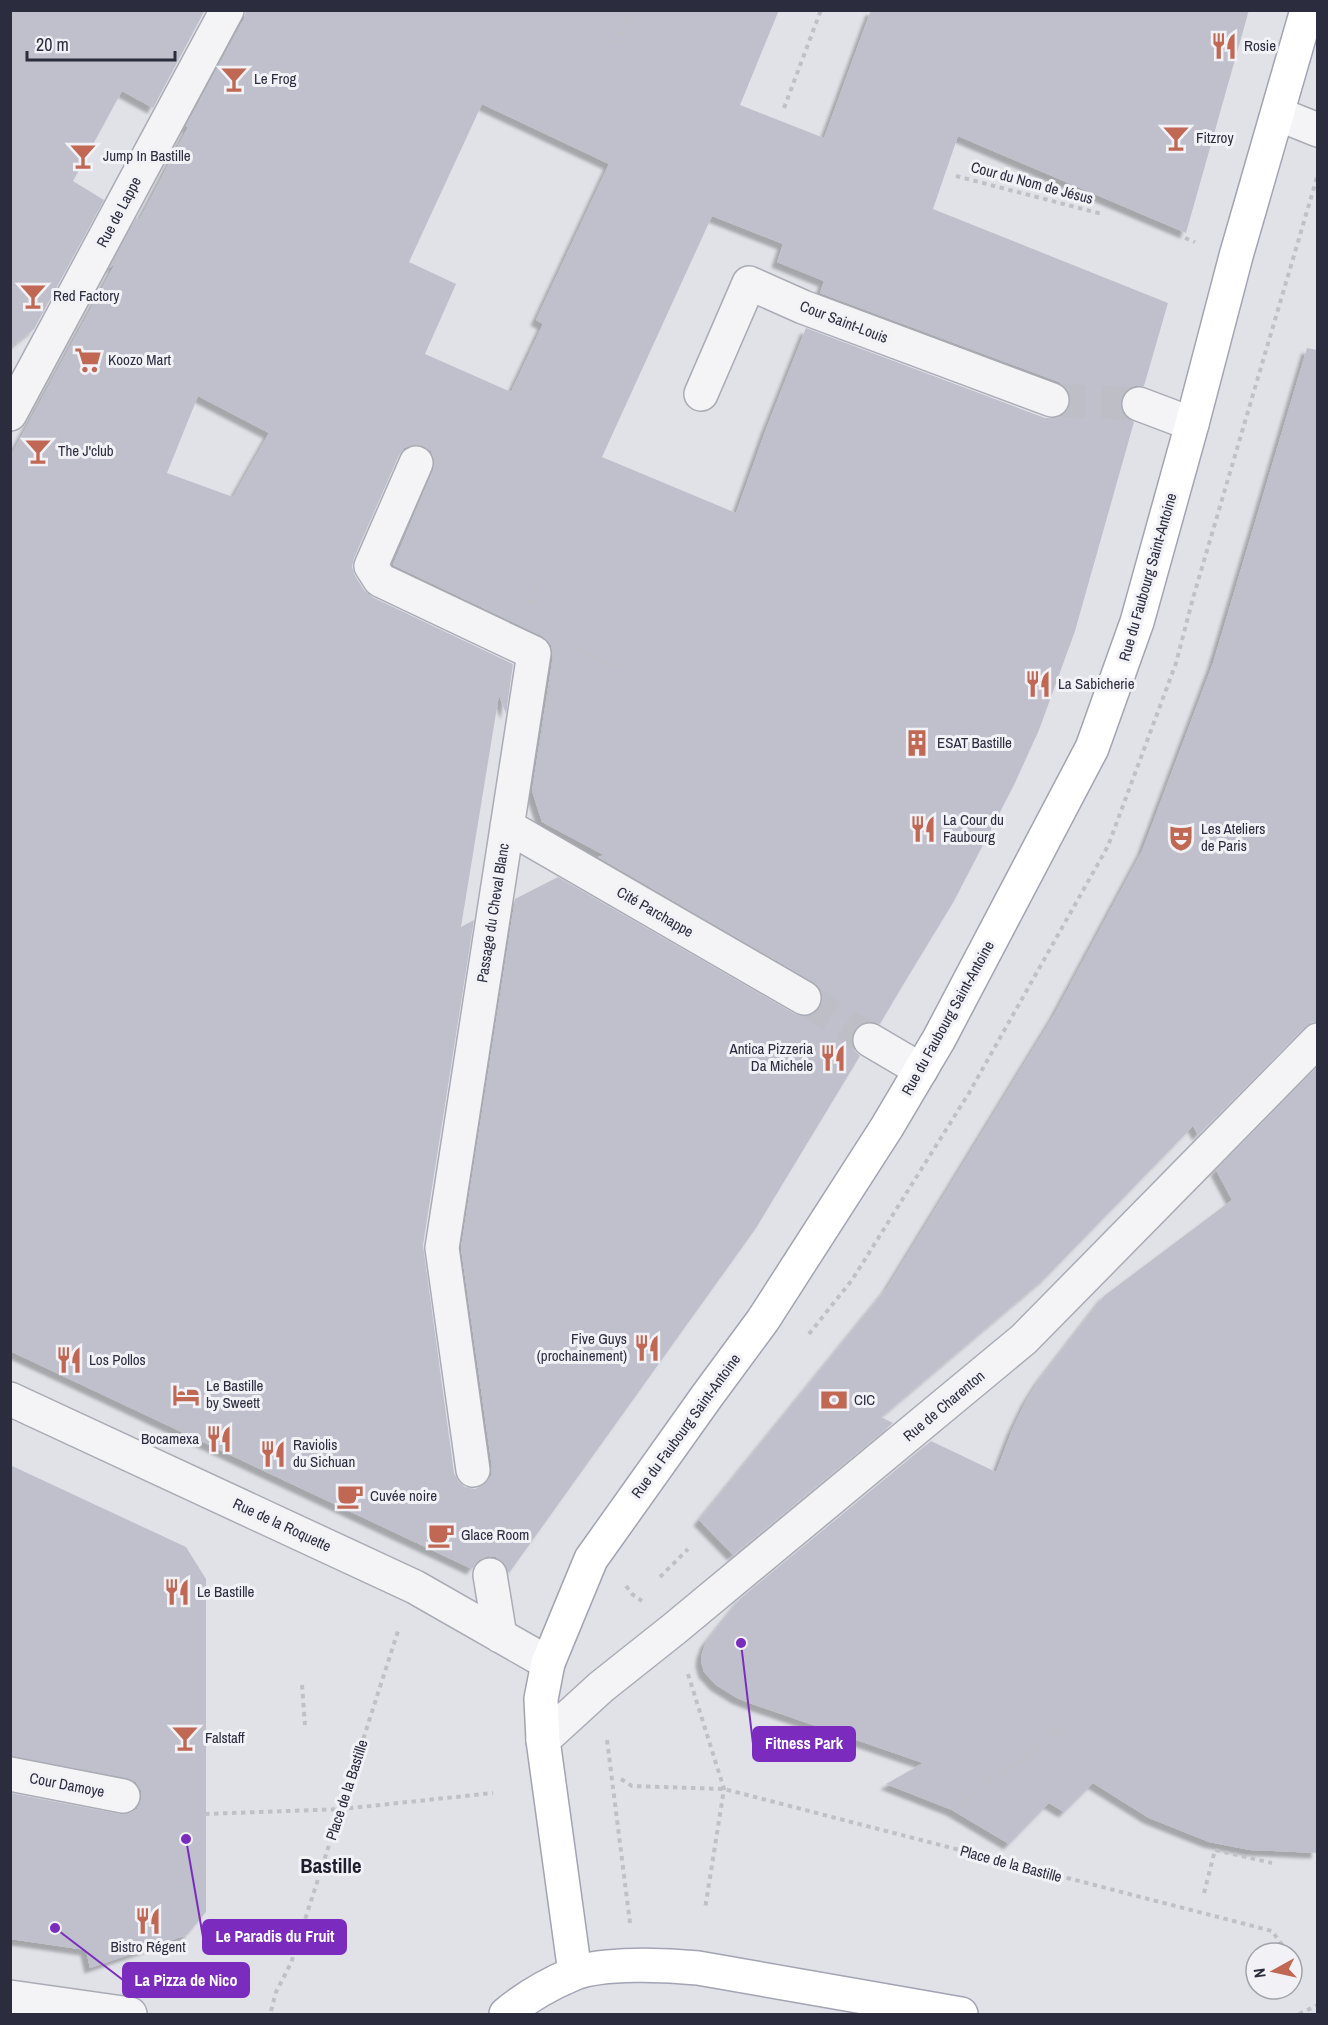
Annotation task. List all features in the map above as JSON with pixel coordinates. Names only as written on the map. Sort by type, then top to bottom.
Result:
[{"type":"main road","name":"Rue du Faubourg Saint-Antoine","points":[[575,1973],[543,1740],[541,1699],[548,1663],[591,1559],[763,1320],[921,1071],[1092,748],[1137,622],[1236,256],[1306,10]]},
{"type":"main road","points":[[506,2014],[522,2001],[575,1973],[600,1968],[670,1965],[961,2014]]},
{"type":"street","name":"Rue de Lappe","points":[[10,414],[227,10]]},
{"type":"street","points":[[1278,114],[1317,130]]},
{"type":"street","name":"Cour Saint-Louis","points":[[701,394],[749,283],[803,307],[1052,400]]},
{"type":"street","points":[[1139,404],[1192,424]]},
{"type":"street","name":"Passage du Cheval Blanc","points":[[416,463],[371,566],[380,580],[534,653],[442,1248],[472,1470]]},
{"type":"street","name":"Cité Parchappe","points":[[507,826],[804,998]]},
{"type":"street","points":[[870,1040],[921,1071]]},
{"type":"street","name":"Rue de Charenton","points":[[543,1740],[601,1687],[683,1622],[1024,1339],[1317,1040]]},
{"type":"street","name":"Rue de la Roquette","points":[[10,1399],[415,1587],[548,1663]]},
{"type":"street","points":[[490,1575],[500,1636]]},
{"type":"street","name":"Cour Damoye","points":[[10,1774],[123,1796]]},
{"type":"street","points":[[10,1997],[130,2014]]},
{"type":"path","points":[[616,44],[630,10]]},
{"type":"path","points":[[783,108],[821,10]]},
{"type":"path","name":"Cour du Nom de Jésus","points":[[956,176],[1102,214]]},
{"type":"path","points":[[660,1577],[688,1549]]},
{"type":"path","name":"Place de la Bastille","points":[[271,2011],[276,1992],[291,1963],[400,1626]]},
{"type":"path","points":[[687,1671],[724,1789],[705,1909]]},
{"type":"path","points":[[303,1685],[305,1725]]},
{"type":"path","points":[[952,1810],[1068,1724]]},
{"type":"path","points":[[608,1750],[624,1871]]},
{"type":"path","name":"Place de la Bastille","points":[[621,1779],[632,1786],[724,1789],[1272,1931],[1279,1941]]},
{"type":"path","points":[[205,1814],[342,1809],[493,1793]]},
{"type":"path","points":[[1204,1893],[1215,1850],[1272,1863]]},
{"type":"path","points":[[1299,2014],[1317,2005]]},
{"type":"building","points":[[10,10],[205,10],[153,108],[122,91],[73,181],[104,200],[34,329],[10,348]]},
{"type":"building","points":[[246,10],[779,10],[740,105],[824,138],[871,10],[1249,10],[1186,233],[958,136],[933,209],[1168,303],[1144,386],[1128,389],[1121,398],[1124,415],[1134,422],[1075,631],[1039,730],[1014,785],[954,901],[880,1024],[870,1021],[860,1024],[854,1030],[851,1040],[854,1050],[860,1056],[756,1228],[509,1573],[504,1563],[496,1557],[488,1556],[479,1560],[472,1569],[10,1351],[10,457],[115,264],[109,268],[136,218],[139,220],[150,200],[188,127],[186,126],[244,19]],"holes":[[[482,104],[609,164],[536,320],[543,324],[511,392],[425,354],[456,284],[409,262]],[[712,216],[783,244],[777,262],[824,281],[820,293],[1059,382],[1070,396],[1069,407],[1063,415],[1056,418],[1045,418],[806,328],[736,513],[602,457]],[[198,396],[269,433],[233,497],[167,473]],[[413,445],[423,446],[431,451],[434,460],[433,470],[393,565],[542,636],[551,645],[553,656],[532,791],[542,822],[604,855],[598,857],[813,982],[820,988],[823,997],[820,1007],[814,1014],[805,1017],[795,1014],[558,877],[515,899],[461,1248],[492,1467],[491,1476],[485,1484],[475,1489],[465,1487],[454,1473],[423,1245],[474,920],[461,927],[499,695],[506,714],[513,664],[372,597],[364,590],[355,576],[352,567],[354,558],[404,448]]]},
{"type":"building","points":[[1307,348],[1317,350],[1317,1022],[1312,1022],[1305,1027],[1198,1135],[1193,1126],[1046,1277],[881,1417],[893,1423],[733,1555],[699,1520],[887,1288],[1054,1015],[1142,851],[1213,663]]},
{"type":"building","points":[[1317,1067],[1317,1853],[1250,1850],[1209,1842],[1149,1818],[1093,1783],[1064,1812],[1049,1803],[1009,1844],[952,1810],[886,1784],[923,1763],[752,1704],[716,1685],[704,1672],[701,1661],[702,1653],[706,1642],[741,1598],[931,1441],[996,1472],[1026,1401],[1039,1380],[1104,1296],[1232,1200],[1216,1170]]},
{"type":"building","points":[[10,1465],[186,1547],[206,1579],[206,1912],[187,1935],[90,1968],[86,1950],[10,1939],[10,1793],[120,1814],[130,1813],[137,1809],[141,1800],[141,1790],[136,1782],[127,1778],[10,1756]]},
{"type":"tunnel","points":[[1052,400],[1139,404]]},
{"type":"tunnel","points":[[804,998],[870,1040]]},
{"type":"place","name":"Rosie","points":[[1224,46]]},
{"type":"place","name":"Le Frog","points":[[234,79]]},
{"type":"place","name":"Fitzroy","points":[[1176,138]]},
{"type":"place","name":"Jump In Bastille","points":[[83,156]]},
{"type":"place","name":"Red Factory","points":[[33,296]]},
{"type":"place","name":"Koozo Mart","points":[[88,360]]},
{"type":"place","name":"The J'club","points":[[38,451]]},
{"type":"place","name":"La Sabicherie","points":[[1038,684]]},
{"type":"place","name":"ESAT Bastille","points":[[917,743]]},
{"type":"place","name":"La Cour du Faubourg","points":[[923,829]]},
{"type":"place","name":"Les Ateliers de Paris","points":[[1181,838]]},
{"type":"place","name":"Antica Pizzeria Da Michele","points":[[833,1058]]},
{"type":"place","name":"Five Guys (prochainement)","points":[[647,1348]]},
{"type":"place","name":"Los Pollos","points":[[69,1360]]},
{"type":"place","name":"Le Bastille by Sweett","points":[[186,1395]]},
{"type":"place","name":"CIC","points":[[834,1400]]},
{"type":"place","name":"Bocamexa","points":[[219,1439]]},
{"type":"place","name":"Raviolis du Sichuan","points":[[273,1454]]},
{"type":"place","name":"Cuvée noire","points":[[350,1496]]},
{"type":"place","name":"Glace Room","points":[[441,1535]]},
{"type":"place","name":"Le Bastille","points":[[177,1592]]},
{"type":"place","name":"Fitness Park","points":[[741,1643]]},
{"type":"place","name":"Falstaff","points":[[185,1738]]},
{"type":"place","name":"Le Paradis du Fruit","points":[[186,1839]]},
{"type":"place","name":"Bistro Régent","points":[[148,1921]]},
{"type":"place","name":"La Pizza de Nico","points":[[55,1928]]},
{"type":"district","name":"Bastille","points":[[331,1866]]}]
